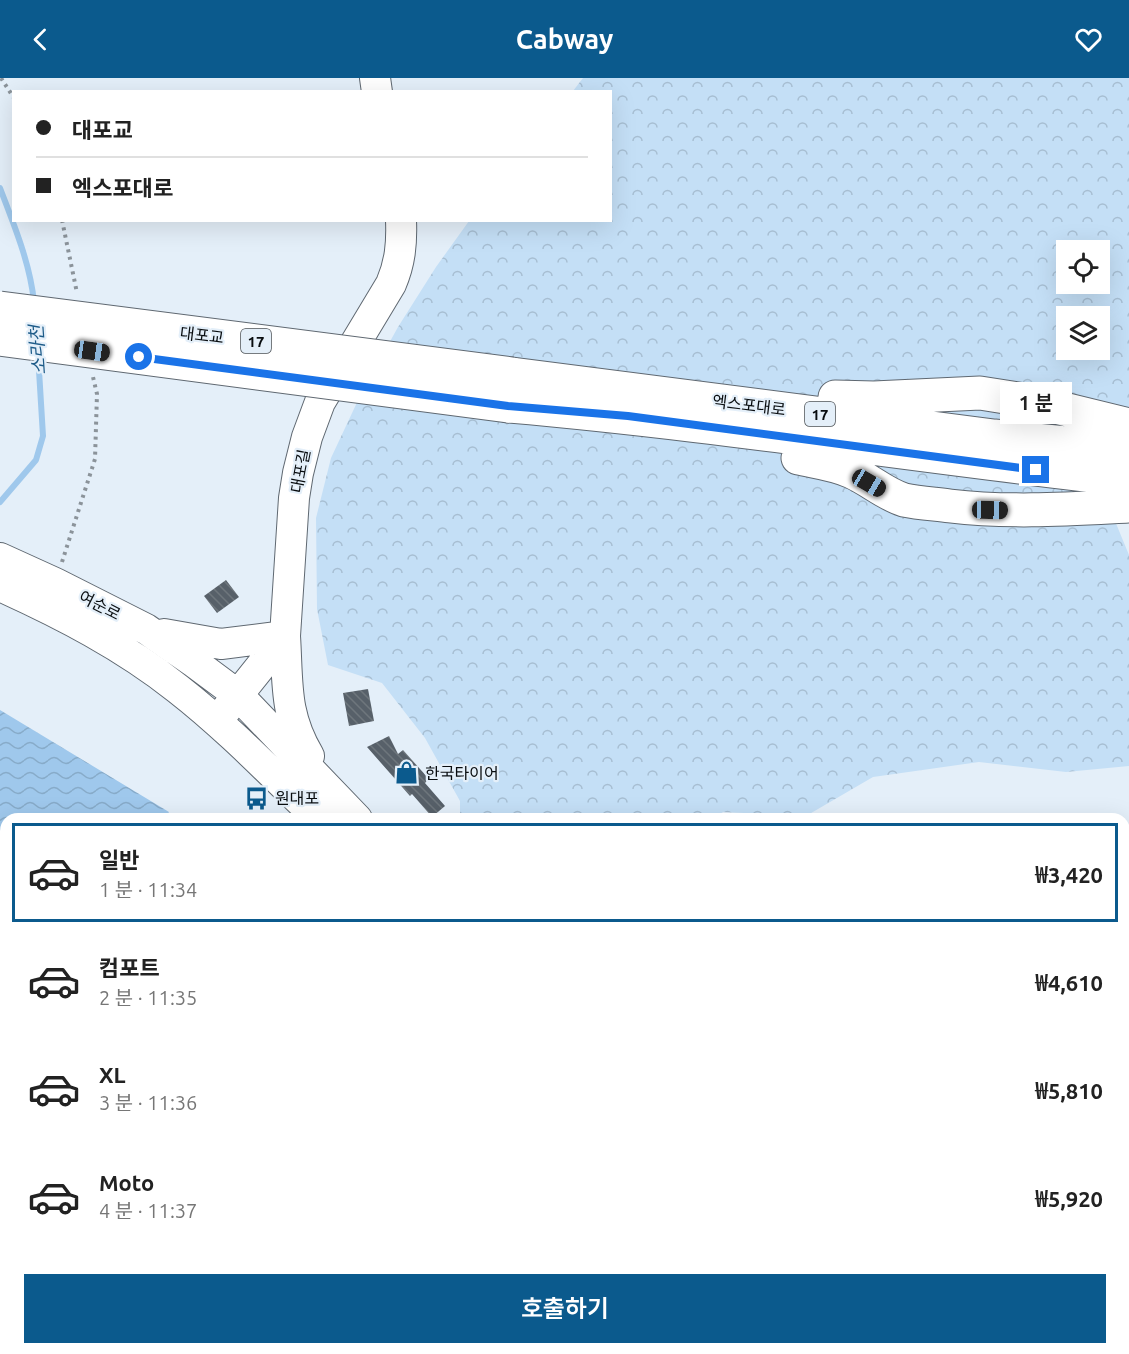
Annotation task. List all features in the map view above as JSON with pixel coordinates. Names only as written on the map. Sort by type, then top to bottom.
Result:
[{"type":"highway","name":"대포교","points":[[0,308],[510,390]]},
{"type":"highway","name":"대포교","points":[[0,339],[510,390]]},
{"type":"highway","name":"엑스포대로","points":[[510,390],[1129,449]]},
{"type":"highway","points":[[631,403],[874,398],[980,393],[1031,401],[1129,425]]},
{"type":"highway","name":"엑스포대로","points":[[631,403],[990,464],[1129,480]]},
{"type":"highway","points":[[631,403],[733,445],[854,472],[901,499],[990,510],[1041,511],[1129,506]]},
{"type":"street","name":"대포길","points":[[326,807],[304,747],[291,720],[289,708],[285,636],[294,498],[307,437],[321,402],[391,284],[398,267],[401,253],[401,222]]},
{"type":"street","name":"여순로","points":[[0,558],[146,629],[238,695]]},
{"type":"street","name":"여순로","points":[[0,586],[87,629],[131,655],[176,687],[217,721]]},
{"type":"street","points":[[146,629],[186,639],[220,644],[285,636]]},
{"type":"street","points":[[285,636],[217,721],[326,807],[342,813]]},
{"type":"street","points":[[238,695],[326,807]]},
{"type":"path","points":[[1,78],[12,95]]},
{"type":"path","points":[[62,222],[79,301]]},
{"type":"path","points":[[55,583],[95,459],[97,394],[92,371]]},
{"type":"green space","points":[[583,78],[1129,78],[1129,505],[1115,521],[1129,555],[1129,766],[1066,772],[979,762],[873,777],[811,813],[460,813],[460,801],[425,738],[382,683],[328,665],[317,609],[316,518],[331,458],[360,396],[398,327],[468,222],[612,222],[612,90],[574,90]]},
{"type":"water","points":[[0,710],[169,812],[168,813],[0,813]]},
{"type":"building","points":[[226,580],[239,597],[217,613],[204,596]]},
{"type":"building","points":[[368,689],[374,721],[349,726],[343,693]]},
{"type":"building","points":[[389,736],[398,754],[403,750],[429,779],[425,783],[445,806],[437,813],[429,813],[412,794],[410,796],[367,747]]},
{"type":"waterway","name":"소라천","points":[[0,188],[12,220]]},
{"type":"waterway","name":"소라천","points":[[13,222],[25,259],[34,302]]},
{"type":"waterway","name":"소라천","points":[[0,502],[36,460],[43,436],[38,354]]},
{"type":"place","name":"한국타이어","points":[[407,773]]},
{"type":"place","name":"원대포","points":[[257,798]]},
{"type":"route","points":[[139,357],[508,406],[628,416],[1036,470]]}]
